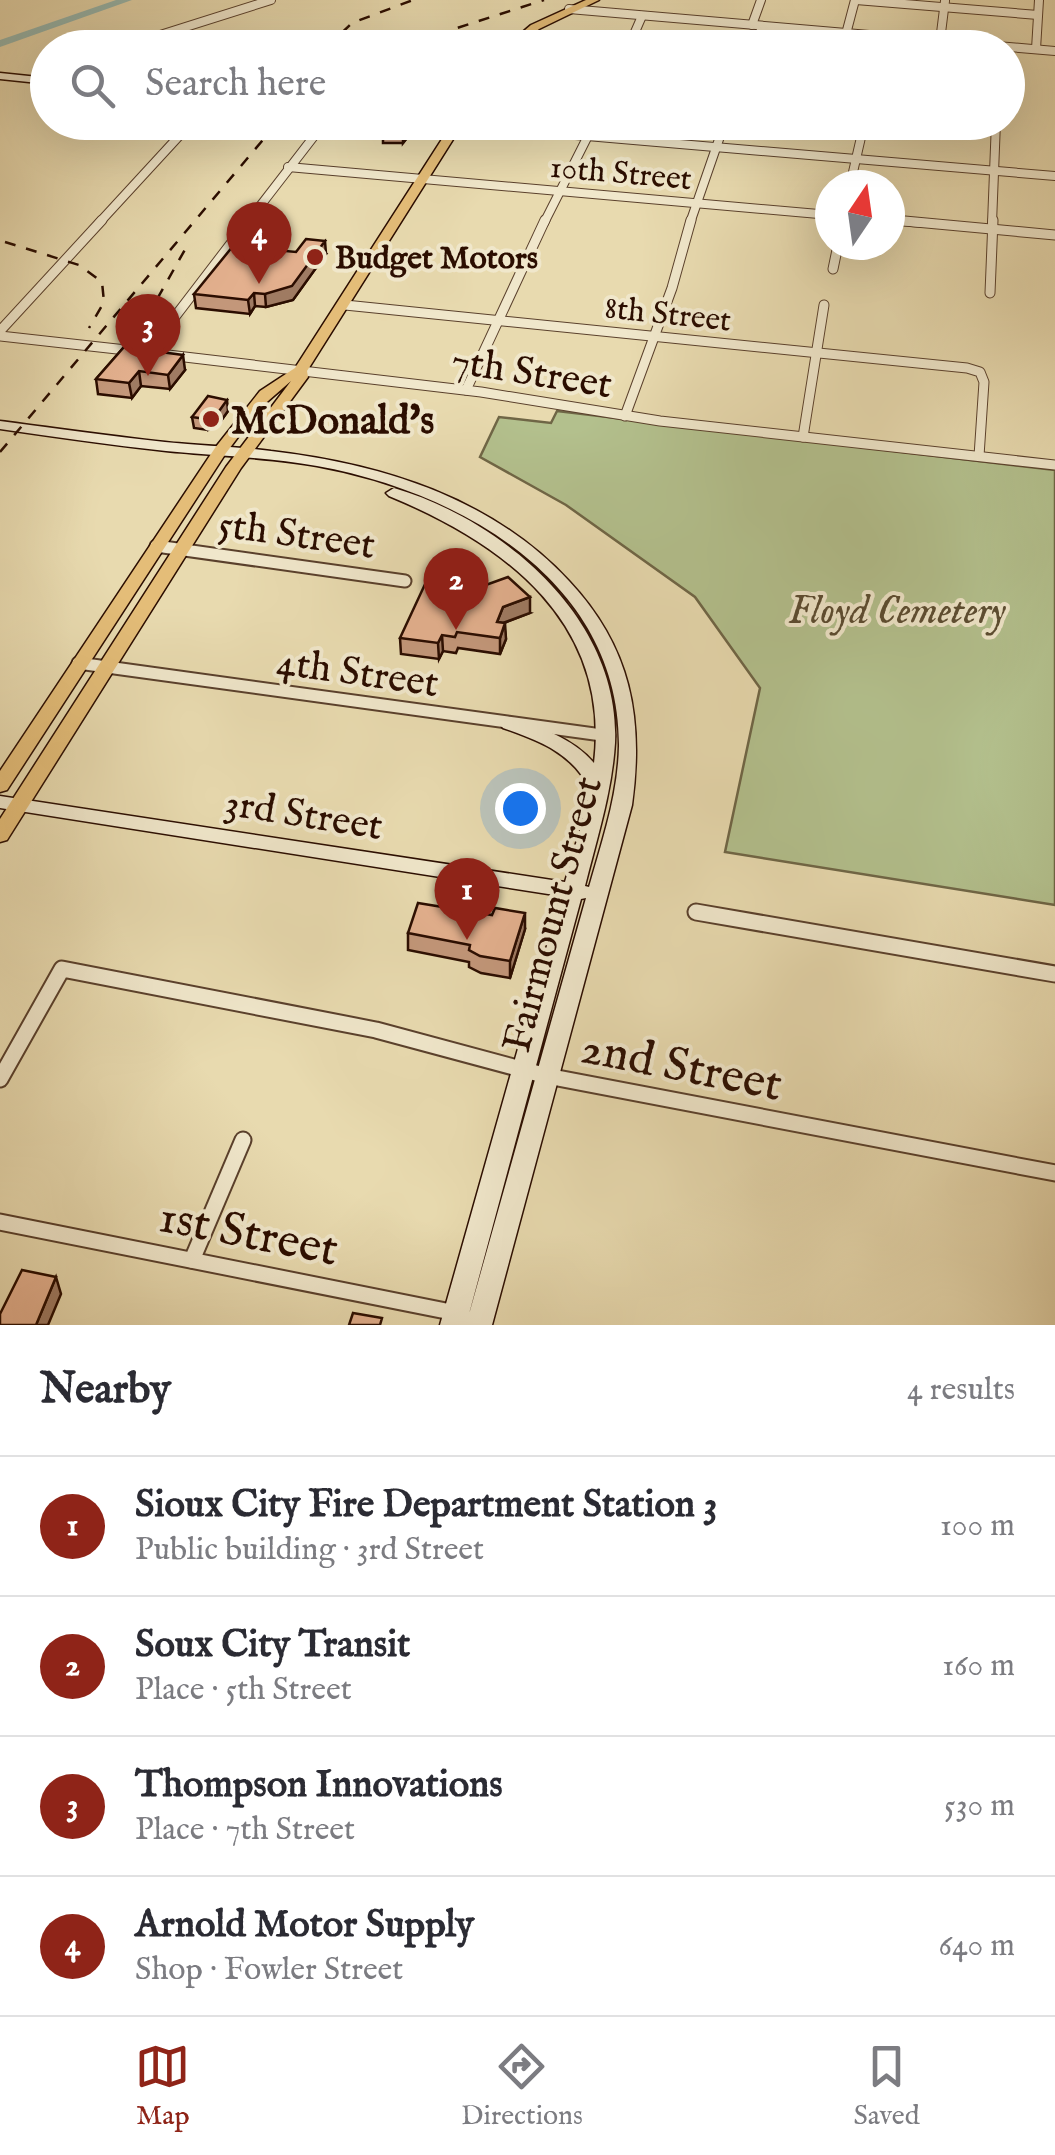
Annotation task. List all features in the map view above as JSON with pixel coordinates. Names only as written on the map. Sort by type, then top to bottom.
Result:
[{"type":"main road","points":[[530,30],[594,0]]},
{"type":"main road","points":[[0,76],[30,78]]},
{"type":"main road","points":[[0,786],[220,451],[258,403],[286,376],[300,371],[448,140]]},
{"type":"main road","points":[[0,834],[9,803],[243,455],[302,377],[300,371]]},
{"type":"main road","points":[[0,425],[243,455]]},
{"type":"main road","name":"Fairmount Street","points":[[243,455],[403,496],[467,526],[512,556],[552,595],[584,640],[601,684],[608,736],[600,792],[572,890],[536,1074]]},
{"type":"main road","name":"Fairmount Street","points":[[243,455],[332,464],[400,483],[460,507],[512,538],[551,569],[600,631],[623,683],[630,736],[622,805],[598,894],[536,1074],[467,1322]]},
{"type":"main road","points":[[509,724],[574,751],[587,762],[600,792]]},
{"type":"main road","name":"3rd Street","points":[[9,803],[598,894]]},
{"type":"street","points":[[176,30],[271,0]]},
{"type":"street","points":[[752,25],[761,0]]},
{"type":"street","points":[[847,30],[856,0],[1038,14]]},
{"type":"street","points":[[1036,49],[1039,0]]},
{"type":"street","points":[[941,30],[944,4]]},
{"type":"street","points":[[569,9],[804,30]]},
{"type":"street","points":[[636,30],[642,16]]},
{"type":"street","points":[[761,30],[762,26]]},
{"type":"street","points":[[1025,48],[1055,50]]},
{"type":"street","points":[[0,334],[176,140]]},
{"type":"street","points":[[148,352],[310,140]]},
{"type":"street","points":[[466,390],[587,140]]},
{"type":"street","points":[[620,140],[1055,176]]},
{"type":"street","points":[[626,416],[718,140]]},
{"type":"street","points":[[854,170],[860,140]]},
{"type":"street","points":[[990,293],[995,140]]},
{"type":"street","name":"10th Street","points":[[288,167],[815,213]]},
{"type":"street","points":[[905,221],[1055,235]]},
{"type":"street","points":[[833,269],[835,260]]},
{"type":"street","name":"8th Street","points":[[345,305],[943,364],[980,372],[979,456]]},
{"type":"street","points":[[803,438],[824,305]]},
{"type":"street","name":"7th Street","points":[[0,334],[466,390],[626,416],[803,438],[1055,465]]},
{"type":"street","name":"5th Street","points":[[156,546],[406,582]]},
{"type":"street","name":"4th Street","points":[[78,663],[509,724],[630,736]]},
{"type":"street","points":[[696,912],[1055,974]]},
{"type":"street","name":"2nd Street","points":[[0,1079],[62,969],[376,1030],[536,1074],[1055,1173]]},
{"type":"street","points":[[192,1260],[243,1140]]},
{"type":"street","name":"1st Street","points":[[0,1222],[192,1260],[467,1322]]},
{"type":"green space","name":"Floyd Cemetery","points":[[557,411],[1055,470],[1055,905],[725,852],[760,688],[695,597],[566,505],[480,457],[499,417],[551,423]]},
{"type":"building","points":[[306,239],[325,241],[292,286],[254,293],[248,300],[194,294],[233,246],[296,252]]},
{"type":"building","points":[[124,347],[183,355],[168,375],[139,371],[129,383],[96,379]]},
{"type":"building","points":[[208,396],[227,400],[217,414],[206,419],[192,417]]},
{"type":"building","points":[[508,577],[530,597],[503,607],[497,622],[505,623],[500,638],[457,632],[455,637],[442,635],[438,643],[400,638],[426,582],[462,587],[458,595]]},
{"type":"building","points":[[418,903],[492,915],[495,908],[525,913],[510,961],[480,956],[469,950],[470,945],[408,933]]},
{"type":"building","points":[[22,1270],[56,1277],[36,1325],[0,1325],[0,1314]]},
{"type":"building","points":[[353,1313],[382,1318],[380,1325],[349,1325]]},
{"type":"waterway","points":[[40,30],[127,0]]},
{"type":"waterway","points":[[0,44],[30,34]]},
{"type":"railway","points":[[345,30],[352,23],[413,0]]},
{"type":"railway","points":[[451,30],[544,0]]},
{"type":"railway","points":[[0,452],[263,140]]},
{"type":"railway","points":[[5,242],[79,265],[102,282],[104,302],[89,328]]},
{"type":"railway","points":[[125,356],[187,246]]},
{"type":"place","name":"Budget Motors","points":[[315,257]]},
{"type":"place","name":"Arnold Motor Supply","points":[[259,284]]},
{"type":"place","name":"Thompson Innovations","points":[[148,376]]},
{"type":"place","name":"McDonald's","points":[[211,419]]},
{"type":"place","name":"Soux City Transit","points":[[456,630]]},
{"type":"place","name":"Sioux City Fire Department Station 3","points":[[467,940]]}]
